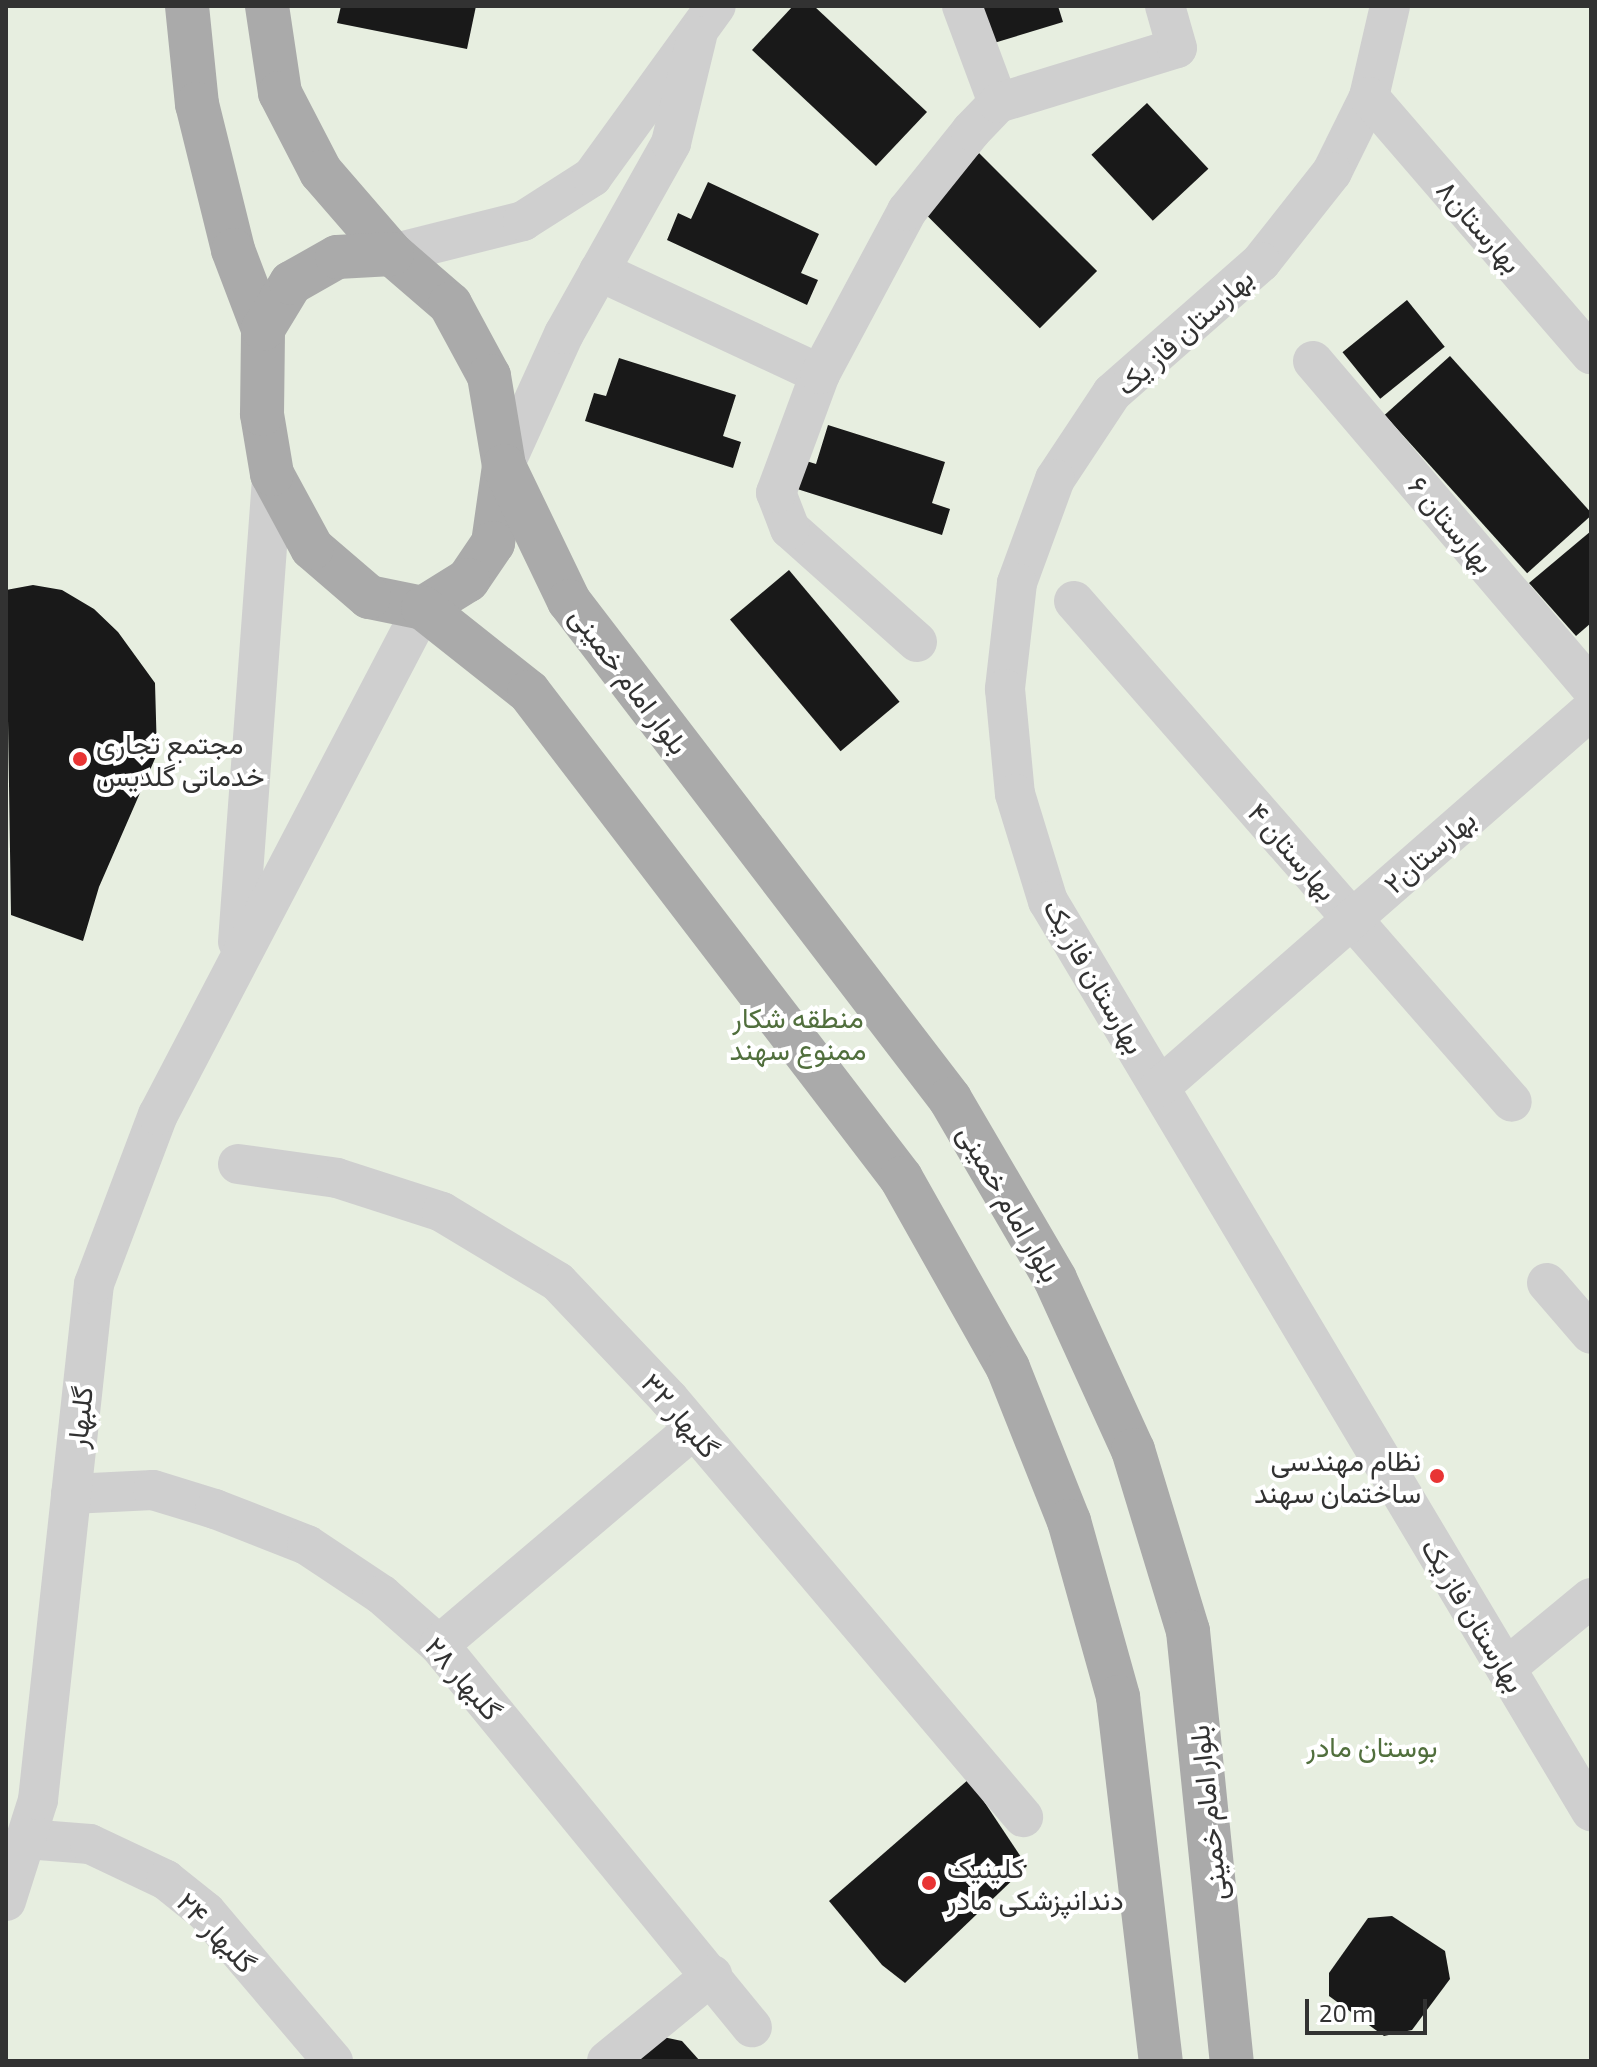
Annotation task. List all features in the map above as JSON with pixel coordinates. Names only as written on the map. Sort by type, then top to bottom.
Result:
[{"type":"main road","points":[[187,6],[201,119],[233,250],[263,329],[262,414],[272,474],[312,548],[369,597],[423,608],[529,692],[901,1178],[1008,1368],[1069,1521],[1118,1697],[1161,2061]]},
{"type":"main road","points":[[267,6],[280,93],[321,172],[392,254],[450,304],[489,376],[504,466],[493,543],[468,580],[423,608]]},
{"type":"main road","points":[[263,329],[291,283],[337,257],[392,254]]},
{"type":"main road","name":"بلوار امام خمینی","points":[[504,466],[569,601],[950,1099],[1055,1279],[1133,1450],[1188,1631],[1232,2061]]},
{"type":"street","points":[[962,6],[998,103]]},
{"type":"street","points":[[917,642],[790,529],[776,493],[820,374],[907,211],[998,103],[1177,48],[1165,6]]},
{"type":"street","name":"بهارستان فاز یک","points":[[1390,6],[1369,97],[1332,172],[1261,262],[1112,393],[1055,479],[1017,583],[1005,689],[1015,794],[1048,901],[1591,1811]]},
{"type":"street","points":[[392,254],[523,221],[592,177],[707,21]]},
{"type":"street","points":[[504,466],[564,334],[671,143],[707,21]]},
{"type":"street","name":"بهارستان۸","points":[[1369,97],[1591,354]]},
{"type":"street","points":[[599,271],[820,374]]},
{"type":"street","name":"بهارستان ۶","points":[[1313,361],[1591,688]]},
{"type":"street","points":[[237,958],[272,474]]},
{"type":"street","name":"بهارستان ۴","points":[[1074,601],[1512,1102]]},
{"type":"street","name":"گلبهار","points":[[6,1901],[38,1800],[94,1284],[141,1153],[237,958],[423,608]]},
{"type":"street","name":"بهارستان۲","points":[[1160,1087],[1591,710]]},
{"type":"street","name":"گلبهار ۳۲","points":[[238,1164],[337,1178],[442,1212],[558,1282],[694,1429],[1023,1817]]},
{"type":"street","points":[[1547,1283],[1591,1334]]},
{"type":"street","points":[[439,1645],[694,1429]]},
{"type":"street","name":"گلبهار ۲۸","points":[[71,1494],[153,1490],[269,1528],[345,1566],[439,1645],[752,2027]]},
{"type":"street","points":[[1506,1668],[1591,1598]]},
{"type":"street","name":"گلبهار ۲۴","points":[[26,1839],[90,1844],[166,1880],[206,1912],[333,2061]]},
{"type":"street","points":[[607,2061],[712,1975]]},
{"type":"green space","name":"منطقه شکار ممنوع سهند","points":[[6,6],[1591,6],[1591,2061],[6,2061]]},
{"type":"building","points":[[341,6],[476,6],[467,49],[337,23]]},
{"type":"building","points":[[793,6],[814,6],[927,112],[876,166],[752,50]]},
{"type":"building","points":[[982,6],[1058,6],[1063,22],[994,43]]},
{"type":"building","points":[[1147,103],[1208,169],[1153,221],[1091,155]]},
{"type":"building","points":[[979,153],[1097,271],[1040,328],[922,210]]},
{"type":"building","points":[[708,182],[819,234],[801,273],[818,280],[807,305],[667,240],[678,213],[691,219]]},
{"type":"building","points":[[1407,300],[1445,347],[1380,399],[1342,352]]},
{"type":"building","points":[[1450,356],[1591,513],[1527,573],[1385,415]]},
{"type":"building","points":[[619,358],[736,395],[723,436],[741,442],[733,468],[585,421],[594,393],[606,396]]},
{"type":"building","points":[[828,425],[945,462],[932,503],[950,509],[942,535],[794,488],[803,460],[816,464]]},
{"type":"building","points":[[1591,531],[1591,623],[1576,636],[1529,583]]},
{"type":"building","points":[[789,570],[900,702],[841,751],[730,619]]},
{"type":"building","name":"مجتمع تجاری خدماتی گلدیس","points":[[33,585],[62,590],[94,609],[118,632],[155,683],[157,754],[99,887],[83,941],[11,915],[6,590]]},
{"type":"building","name":"کلینیک دندانپزشکی مادر","points":[[969,1779],[1027,1866],[905,1983],[882,1965],[829,1901]]},
{"type":"building","points":[[1392,1916],[1445,1951],[1450,1979],[1412,2030],[1384,2036],[1329,1996],[1329,1973],[1368,1918]]},
{"type":"building","points":[[663,2037],[682,2041],[700,2061],[634,2061]]},
{"type":"place","name":"مجتمع تجاری خدماتی گلدیس","points":[[80,759]]},
{"type":"place","name":"نظام مهندسی ساختمان سهند","points":[[1437,1476]]},
{"type":"place","name":"کلینیک دندانپزشکی مادر","points":[[929,1883]]},
{"type":"park label","name":"بوستان مادر","points":[[1372,1746]]}]
